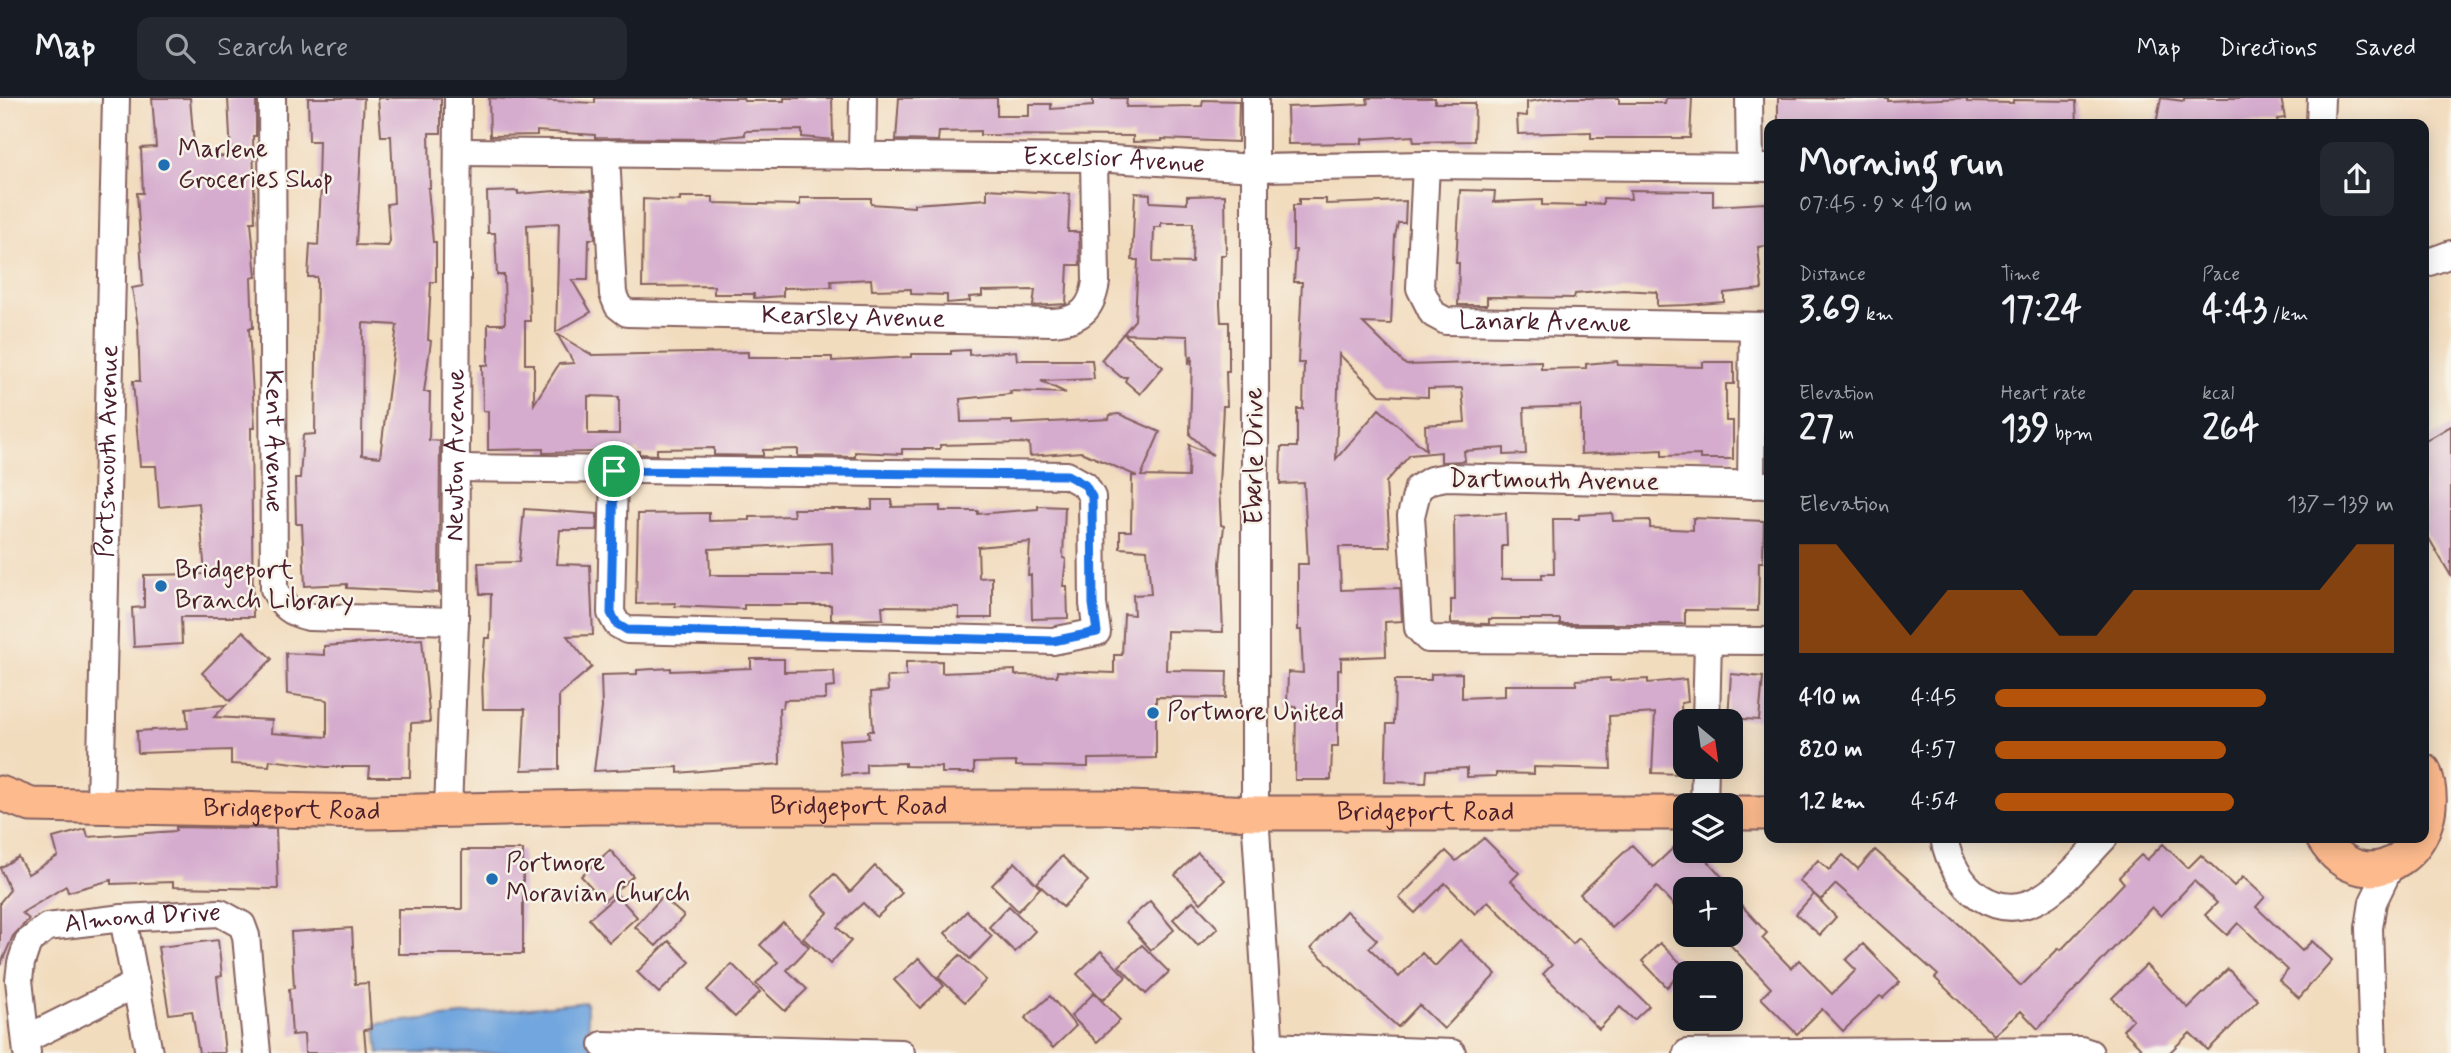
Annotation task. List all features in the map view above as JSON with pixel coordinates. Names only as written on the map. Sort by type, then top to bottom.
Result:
[{"type":"main road","points":[[2327,843],[2335,854],[2349,863],[2373,869],[2390,867],[2437,843],[2431,832],[2444,810],[2429,779]]},
{"type":"main road","name":"Bridgeport Road","points":[[0,793],[31,805],[372,812],[1105,807],[1255,813],[1673,813]]},
{"type":"main road","name":"Bridgeport Road","points":[[0,818],[31,805]]},
{"type":"main road","points":[[1743,813],[1764,813]]},
{"type":"street","name":"Portsmouth Avenue","points":[[100,805],[116,98]]},
{"type":"street","name":"Kent Avenue","points":[[272,98],[274,589],[281,604],[294,613],[309,617],[455,621]]},
{"type":"street","name":"Newton Avenue","points":[[448,810],[455,621],[458,98]]},
{"type":"street","points":[[862,156],[863,98]]},
{"type":"street","name":"Eberle Drive","points":[[1255,98],[1255,813],[1270,1049]]},
{"type":"street","points":[[1749,98],[1760,167]]},
{"type":"street","points":[[2320,119],[2321,98]]},
{"type":"street","name":"Excelsior Avenue","points":[[458,152],[1094,158],[1255,168],[1426,165],[1760,167]]},
{"type":"street","name":"Kearsley Avenue","points":[[606,153],[612,294],[618,306],[627,313],[1053,322],[1069,320],[1083,313],[1093,301],[1096,282],[1094,158]]},
{"type":"street","name":"Lanark Avenue","points":[[1426,165],[1420,288],[1433,314],[1446,321],[1464,324],[1761,326]]},
{"type":"street","points":[[2429,262],[2451,254]]},
{"type":"street","points":[[1760,485],[1761,326]]},
{"type":"street","points":[[456,468],[1067,475],[1085,485],[1092,497],[1093,604],[1097,632],[1053,641],[640,632],[617,624],[611,613],[614,471]]},
{"type":"street","name":"Dartmouth Avenue","points":[[1760,485],[1446,477],[1431,480],[1418,488],[1413,500],[1418,628],[1428,639],[1764,641]]},
{"type":"street","points":[[1706,709],[1708,641]]},
{"type":"street","points":[[1945,843],[1950,859],[1974,893],[1992,904],[2011,909],[2031,905],[2053,890],[2099,843]]},
{"type":"street","points":[[2349,863],[2369,928]]},
{"type":"street","points":[[2373,1053],[2369,928],[2373,902],[2390,867]]},
{"type":"street","name":"Almond Drive","points":[[27,1046],[19,980],[21,962],[28,942],[47,927],[122,918],[220,913],[242,925],[247,944],[257,1053]]},
{"type":"street","points":[[122,918],[149,1053]]},
{"type":"street","points":[[27,1046],[136,984]]},
{"type":"street","points":[[603,1045],[703,1050],[901,1053]]},
{"type":"street","points":[[1270,1049],[1452,1053]]},
{"type":"street","points":[[1687,1053],[2067,1050],[2090,1053]]},
{"type":"water","points":[[586,1002],[592,1053],[379,1053],[376,1024]]},
{"type":"building","points":[[152,98],[190,98],[195,157],[231,156],[228,98],[256,98],[256,136],[253,136],[255,222],[251,222],[256,277],[251,278],[253,328],[249,328],[255,428],[251,428],[253,617],[181,617],[182,644],[134,647],[132,608],[144,607],[144,575],[205,574],[199,503],[159,507],[156,466],[140,466],[133,381],[140,381],[138,326],[132,288],[143,286],[137,193],[143,193],[141,148],[156,147]]},
{"type":"building","points":[[308,98],[364,98],[356,245],[388,246],[390,241],[387,204],[394,203],[391,136],[381,136],[378,98],[441,98],[441,133],[429,133],[428,188],[433,242],[436,242],[436,282],[431,282],[428,340],[431,341],[424,392],[430,392],[429,440],[440,441],[439,593],[347,588],[347,584],[305,586],[302,524],[296,524],[295,478],[300,478],[303,435],[315,434],[317,277],[308,277],[310,244],[318,245],[321,186],[318,186],[319,141],[309,141]],"holes":[[[363,323],[397,325],[380,457],[362,455]]]},
{"type":"building","points":[[489,98],[595,103],[595,98],[743,98],[744,101],[784,101],[784,98],[832,98],[833,140],[802,137],[802,130],[745,131],[745,135],[706,139],[595,138],[595,135],[537,131],[537,135],[490,136]]},
{"type":"building","points":[[899,98],[997,98],[997,116],[1029,116],[1029,104],[1051,104],[1051,109],[1093,106],[1093,98],[1127,98],[1126,107],[1202,106],[1203,100],[1239,101],[1238,142],[1162,139],[1133,142],[1133,136],[980,135],[980,131],[939,132],[938,141],[896,140]]},
{"type":"building","points":[[1367,98],[1435,98],[1435,103],[1475,103],[1474,141],[1414,142],[1413,136],[1362,139],[1362,143],[1288,144],[1287,107],[1368,104]]},
{"type":"building","points":[[1554,98],[1619,98],[1619,103],[1665,103],[1666,98],[1692,98],[1690,138],[1591,138],[1591,132],[1518,134],[1517,115],[1527,116],[1527,102]]},
{"type":"building","points":[[1778,98],[1888,98],[1888,101],[1967,98],[1967,102],[2076,101],[2077,119],[1778,119]]},
{"type":"building","points":[[2161,98],[2184,101],[2184,98],[2281,98],[2285,118],[2277,119],[2157,119]]},
{"type":"building","points":[[987,189],[1070,194],[1068,232],[1079,232],[1080,265],[1068,265],[1066,304],[1033,306],[1035,290],[982,291],[982,296],[969,297],[970,301],[947,303],[947,295],[911,294],[911,289],[872,290],[871,279],[831,281],[832,287],[783,288],[783,296],[754,298],[754,294],[714,294],[714,286],[642,287],[643,199],[680,201],[680,197],[713,197],[713,203],[800,205],[800,198],[871,198],[871,204],[914,207],[914,204],[987,199]]},
{"type":"building","points":[[1460,190],[1495,191],[1494,202],[1542,200],[1542,205],[1603,204],[1603,198],[1631,199],[1630,190],[1713,191],[1713,206],[1764,203],[1764,246],[1758,247],[1762,289],[1724,293],[1724,302],[1657,306],[1657,292],[1623,290],[1575,294],[1574,298],[1487,297],[1487,305],[1458,305],[1459,263],[1456,263]]},
{"type":"building","points":[[518,191],[518,194],[592,191],[595,239],[589,239],[588,280],[572,280],[591,312],[556,332],[559,223],[527,225],[530,321],[525,321],[525,364],[534,364],[534,404],[559,364],[574,363],[557,334],[592,355],[748,352],[748,357],[832,357],[832,361],[911,357],[911,354],[951,354],[951,351],[969,350],[969,355],[1016,351],[1017,360],[1092,360],[1094,379],[1041,381],[1066,393],[1010,391],[1011,394],[960,399],[961,422],[1012,421],[1012,424],[1109,419],[1110,415],[1119,414],[1160,432],[1141,476],[1188,477],[1189,445],[1213,455],[1190,435],[1192,356],[1189,364],[1188,336],[1124,334],[1163,367],[1140,394],[1125,381],[1127,377],[1121,377],[1101,360],[1135,320],[1138,260],[1132,260],[1135,193],[1150,194],[1150,202],[1187,204],[1187,196],[1225,195],[1226,255],[1221,255],[1220,304],[1221,322],[1229,322],[1229,371],[1226,371],[1227,406],[1223,406],[1219,485],[1221,525],[1224,526],[1220,563],[1223,632],[1167,631],[1166,670],[1227,671],[1226,698],[1156,697],[1156,758],[1088,759],[1088,767],[1016,766],[1016,762],[974,763],[974,773],[942,773],[942,767],[905,766],[905,763],[866,764],[866,773],[842,775],[839,740],[869,738],[868,731],[873,731],[871,692],[888,691],[887,677],[906,676],[906,662],[942,661],[942,673],[1015,670],[1015,675],[1057,676],[1057,671],[1114,673],[1114,655],[1122,655],[1124,614],[1134,615],[1133,595],[1151,594],[1147,550],[1120,548],[1120,531],[1131,531],[1132,476],[1137,476],[1081,452],[1030,456],[1029,443],[940,445],[940,449],[902,449],[902,454],[855,452],[855,457],[798,456],[798,449],[763,450],[763,456],[714,455],[714,448],[657,449],[657,455],[639,454],[639,451],[543,453],[543,449],[488,450],[488,411],[483,411],[482,365],[488,365],[488,324],[505,324],[504,275],[497,275],[495,233],[488,233],[487,192]],"holes":[[[1161,223],[1193,223],[1192,263],[1153,262],[1154,227],[1161,227]],[[588,396],[619,397],[619,434],[588,434]]]},
{"type":"building","points":[[1299,199],[1326,199],[1326,204],[1406,201],[1405,223],[1398,223],[1395,236],[1391,324],[1363,323],[1406,365],[1541,361],[1541,369],[1586,368],[1586,364],[1617,361],[1618,365],[1703,367],[1703,362],[1734,362],[1734,384],[1726,384],[1726,421],[1733,421],[1733,459],[1700,459],[1700,455],[1662,456],[1662,450],[1581,454],[1581,406],[1524,408],[1526,454],[1504,455],[1504,448],[1464,451],[1465,461],[1441,462],[1441,452],[1410,455],[1386,482],[1390,547],[1339,547],[1341,590],[1400,588],[1402,621],[1385,622],[1386,656],[1341,658],[1341,670],[1338,670],[1338,746],[1332,746],[1331,780],[1295,780],[1296,707],[1287,706],[1288,672],[1303,673],[1301,630],[1298,630],[1298,564],[1308,564],[1304,483],[1280,484],[1281,447],[1297,447],[1297,409],[1303,409],[1304,363],[1298,363],[1302,282],[1294,282],[1296,250],[1293,250],[1293,205],[1299,205]],"holes":[[[1339,354],[1380,395],[1428,397],[1428,389],[1462,388],[1465,422],[1425,425],[1426,450],[1379,409],[1336,459]]]},
{"type":"building","points":[[2451,426],[2451,576],[2429,539],[2429,439]]},
{"type":"building","points":[[872,500],[892,500],[892,507],[940,506],[940,511],[978,511],[978,514],[1038,509],[1038,506],[1065,507],[1063,558],[1066,559],[1063,586],[1067,586],[1068,618],[1032,619],[1031,575],[1028,575],[1030,542],[978,547],[979,578],[992,577],[992,618],[959,618],[959,607],[882,606],[883,619],[831,620],[831,605],[744,605],[744,609],[675,606],[675,603],[636,604],[638,514],[709,513],[709,521],[794,516],[793,509],[872,509]],"holes":[[[832,543],[833,575],[710,575],[709,549]]]},
{"type":"building","points":[[524,509],[597,514],[597,530],[560,530],[557,564],[590,565],[593,635],[567,636],[592,667],[559,695],[559,769],[522,770],[525,709],[483,709],[482,676],[485,638],[490,638],[491,594],[480,594],[478,563],[519,562]]},
{"type":"building","points":[[1506,513],[1507,546],[1502,546],[1502,579],[1542,579],[1542,574],[1554,574],[1553,519],[1579,519],[1579,515],[1612,513],[1613,521],[1650,520],[1650,528],[1693,530],[1693,518],[1764,521],[1763,562],[1759,562],[1758,611],[1685,610],[1685,624],[1560,624],[1560,619],[1489,619],[1489,624],[1451,623],[1451,600],[1455,600],[1454,516]]},
{"type":"building","points":[[243,631],[272,659],[230,701],[202,673]]},
{"type":"building","points":[[422,639],[430,722],[411,723],[410,777],[369,777],[370,767],[326,767],[270,760],[269,766],[231,764],[231,750],[138,753],[137,731],[188,728],[186,708],[226,705],[214,717],[272,720],[271,733],[327,737],[327,700],[287,694],[286,653],[324,655],[324,646]]},
{"type":"building","points":[[751,659],[784,659],[784,672],[834,671],[835,687],[826,688],[826,699],[784,700],[783,708],[779,708],[780,764],[678,773],[678,767],[594,771],[602,708],[601,675],[637,674],[637,670],[671,668],[671,671],[751,668]]},
{"type":"building","points":[[1462,673],[1462,698],[1505,696],[1505,685],[1576,685],[1576,680],[1610,678],[1610,681],[1648,679],[1648,683],[1686,679],[1688,702],[1681,703],[1681,709],[1673,709],[1673,774],[1652,773],[1655,713],[1609,716],[1611,769],[1534,767],[1534,774],[1496,773],[1496,776],[1467,777],[1467,768],[1427,770],[1426,783],[1385,782],[1387,724],[1394,724],[1395,680],[1431,680],[1431,674]]},
{"type":"building","points":[[1731,674],[1763,677],[1759,720],[1743,719],[1743,709],[1729,709]]},
{"type":"building","points":[[176,827],[276,829],[278,889],[173,887],[173,882],[111,884],[111,880],[68,892],[66,886],[22,913],[29,919],[13,936],[0,966],[0,902],[10,890],[0,868],[18,857],[28,874],[58,856],[53,838],[86,829],[88,837],[176,831]]},
{"type":"building","points":[[1484,838],[1519,873],[1511,881],[1573,944],[1579,938],[1649,1006],[1634,1020],[1620,1007],[1599,1029],[1543,974],[1552,965],[1488,901],[1475,914],[1445,883],[1415,913],[1399,898],[1446,851],[1456,861]]},
{"type":"building","points":[[2163,844],[2188,868],[2201,855],[2234,886],[2243,877],[2265,897],[2256,907],[2302,951],[2312,941],[2332,960],[2299,998],[2279,980],[2288,970],[2238,923],[2227,935],[2205,915],[2217,903],[2194,881],[2161,916],[2152,907],[2038,1029],[2021,1011],[1994,1035],[1935,978],[1938,975],[1836,884],[1821,900],[1799,881],[1818,860],[1829,870],[1843,855],[1858,869],[1875,850],[1961,926],[2021,986],[2059,948],[2061,950],[2124,883],[2119,877],[2141,855],[2147,860]]},
{"type":"building","points":[[1632,845],[1653,867],[1673,848],[1673,863],[1710,863],[1722,877],[1673,877],[1673,905],[1657,887],[1612,928],[1580,894]]},
{"type":"building","name":"Portmore Moravian Church","points":[[462,850],[523,850],[523,954],[398,954],[398,909],[462,909]]},
{"type":"building","points":[[610,850],[633,876],[604,901],[581,876]]},
{"type":"building","points":[[1198,853],[1225,880],[1201,903],[1175,875]]},
{"type":"building","points":[[1062,856],[1088,881],[1063,907],[1037,883]]},
{"type":"building","points":[[1015,862],[1040,888],[1018,911],[992,885]]},
{"type":"building","points":[[875,866],[902,893],[877,917],[863,903],[837,927],[851,941],[830,964],[803,938],[828,913],[812,895],[834,874],[850,892]]},
{"type":"building","points":[[1814,894],[1836,917],[1820,935],[1796,914]]},
{"type":"building","points":[[617,895],[637,917],[609,942],[589,919]]},
{"type":"building","points":[[662,897],[684,916],[656,946],[635,927]]},
{"type":"building","points":[[1150,901],[1174,930],[1151,950],[1126,922]]},
{"type":"building","points":[[1193,901],[1218,928],[1198,946],[1173,919]]},
{"type":"building","points":[[1009,906],[1035,931],[1015,952],[989,927]]},
{"type":"building","points":[[1743,907],[1767,933],[1762,938],[1791,968],[1799,960],[1832,994],[1856,970],[1846,960],[1863,944],[1900,982],[1883,998],[1880,996],[1843,1031],[1822,1009],[1797,1034],[1761,998],[1771,988],[1732,947],[1743,947]]},
{"type":"building","points":[[967,911],[992,936],[970,959],[945,933]]},
{"type":"building","points":[[1346,911],[1377,940],[1369,948],[1399,977],[1422,953],[1435,966],[1460,940],[1496,974],[1444,1029],[1419,1005],[1398,1027],[1311,948]]},
{"type":"building","points":[[783,922],[809,947],[787,970],[807,989],[785,1011],[756,984],[778,962],[760,945]]},
{"type":"building","points":[[352,928],[355,984],[368,983],[371,1029],[364,1030],[366,1053],[305,1053],[304,1034],[292,1035],[289,989],[294,988],[291,932]]},
{"type":"building","points":[[218,940],[222,976],[217,977],[225,1053],[199,1053],[192,1011],[169,1014],[158,947]]},
{"type":"building","points":[[669,941],[690,962],[659,993],[637,972]]},
{"type":"building","points":[[1660,943],[1679,961],[1673,961],[1673,981],[1667,987],[1642,961]]},
{"type":"building","points":[[1142,945],[1169,972],[1146,994],[1119,966]]},
{"type":"building","points":[[1101,951],[1126,977],[1103,1000],[1077,974]]},
{"type":"building","points":[[960,955],[986,980],[965,1002],[938,977]]},
{"type":"building","points":[[919,958],[944,986],[920,1008],[894,980]]},
{"type":"building","points":[[732,964],[760,992],[735,1017],[707,990]]},
{"type":"building","points":[[2146,965],[2188,1008],[2228,969],[2258,1000],[2208,1050],[2190,1033],[2169,1053],[2146,1053],[2123,1030],[2133,1019],[2112,998]]},
{"type":"building","points":[[1094,993],[1120,1020],[1097,1042],[1071,1016]]},
{"type":"building","points":[[1050,996],[1076,1026],[1053,1048],[1025,1018]]},
{"type":"place","name":"Marlene Groceries Shop","points":[[164,165]]},
{"type":"place","name":"Bridgeport Branch Library","points":[[161,586]]},
{"type":"place","name":"Portmore United","points":[[1153,713]]},
{"type":"place","name":"Portmore Moravian Church","points":[[492,879]]},
{"type":"route","points":[[614,471],[1067,475],[1085,485],[1092,497],[1093,604],[1097,632],[1053,641],[627,630],[617,624],[611,613],[614,471]]}]
